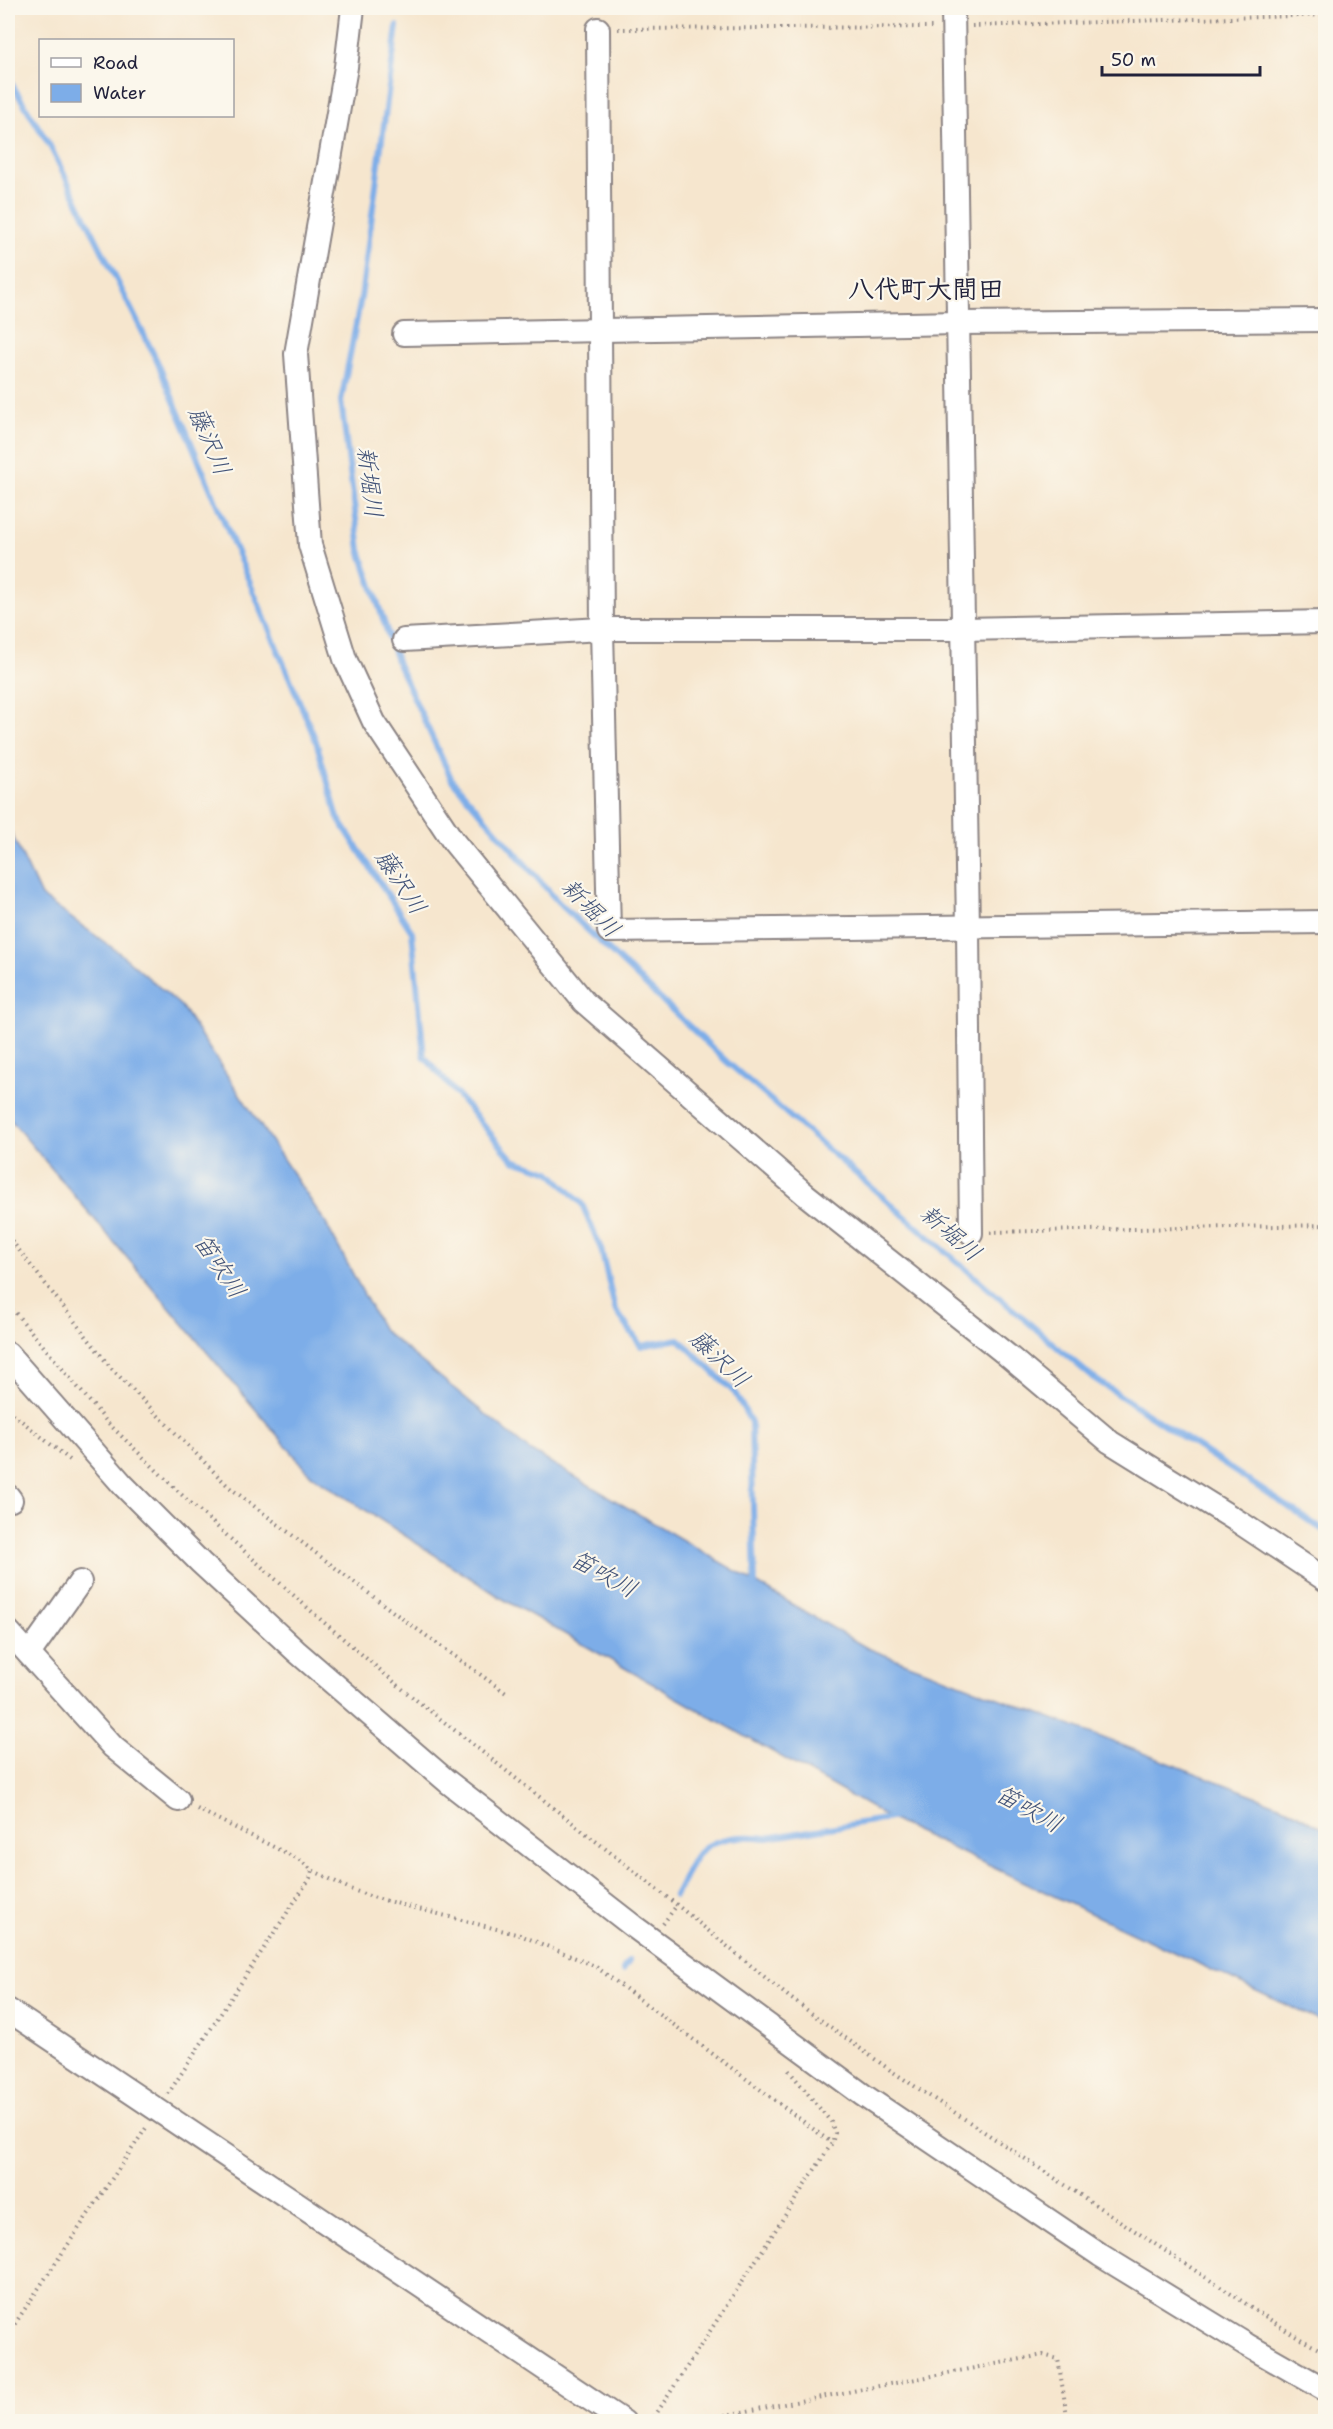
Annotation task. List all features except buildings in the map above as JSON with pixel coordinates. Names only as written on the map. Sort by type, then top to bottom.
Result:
[{"type":"street","points":[[353,8],[346,67],[296,354],[310,545],[345,659],[374,722],[453,841],[584,1002],[806,1195],[1007,1355],[1110,1443],[1239,1522],[1326,1580]]},
{"type":"street","points":[[953,8],[971,1233]]},
{"type":"street","points":[[598,29],[602,629],[609,931],[1326,922]]},
{"type":"street","points":[[404,334],[958,323],[1326,320]]},
{"type":"street","points":[[404,640],[602,629],[963,629],[1326,622]]},
{"type":"street","points":[[8,1354],[123,1485],[201,1563],[296,1651],[448,1782],[633,1926],[863,2095],[1100,2255],[1247,2345],[1326,2390]]},
{"type":"street","points":[[29,1654],[80,1582]]},
{"type":"street","points":[[8,1631],[113,1747],[177,1800]]},
{"type":"street","points":[[8,2010],[624,2421]]},
{"type":"path","points":[[971,1233],[1326,1224]]},
{"type":"path","points":[[8,1236],[111,1368],[229,1487],[396,1614],[506,1693]]},
{"type":"path","points":[[8,1304],[107,1422],[236,1544],[406,1692],[677,1905],[789,1997],[890,2070],[1189,2268],[1326,2353]]},
{"type":"path","points":[[8,1410],[73,1462]]},
{"type":"path","points":[[177,1800],[288,1854],[312,1870],[350,1889],[372,1897],[520,1935],[595,1966],[832,2143]]},
{"type":"path","points":[[8,2334],[310,1878],[312,1870]]},
{"type":"path","points":[[670,1913],[677,1905]]},
{"type":"path","points":[[651,2421],[832,2143],[835,2133],[831,2122],[786,2066]]},
{"type":"path","points":[[689,2421],[1043,2355],[1058,2359],[1068,2421]]},
{"type":"water","name":"笛吹川","points":[[8,826],[41,896],[121,954],[181,1006],[325,1222],[383,1330],[529,1450],[867,1648],[1287,1808],[1325,1829],[1325,2023],[898,1823],[503,1599],[311,1475],[8,1117]]},
{"type":"waterway","name":"新堀川","points":[[397,26],[361,298],[341,401],[360,550],[398,664],[452,780],[559,903],[727,1062],[960,1264],[1092,1377],[1326,1532]]},
{"type":"waterway","name":"藤沢川","points":[[8,78],[50,146],[157,361],[316,741],[338,818],[412,932],[424,1056],[513,1160],[550,1172],[582,1204],[601,1249],[615,1309],[641,1346],[679,1339],[735,1393],[751,1422],[755,1590]]},
{"type":"waterway","points":[[675,1896],[694,1859],[701,1851],[717,1841],[737,1837],[767,1838],[897,1817]]},
{"type":"waterway","points":[[623,1970],[629,1961]]},
{"type":"district","name":"八代町大間田","points":[[926,289]]}]
